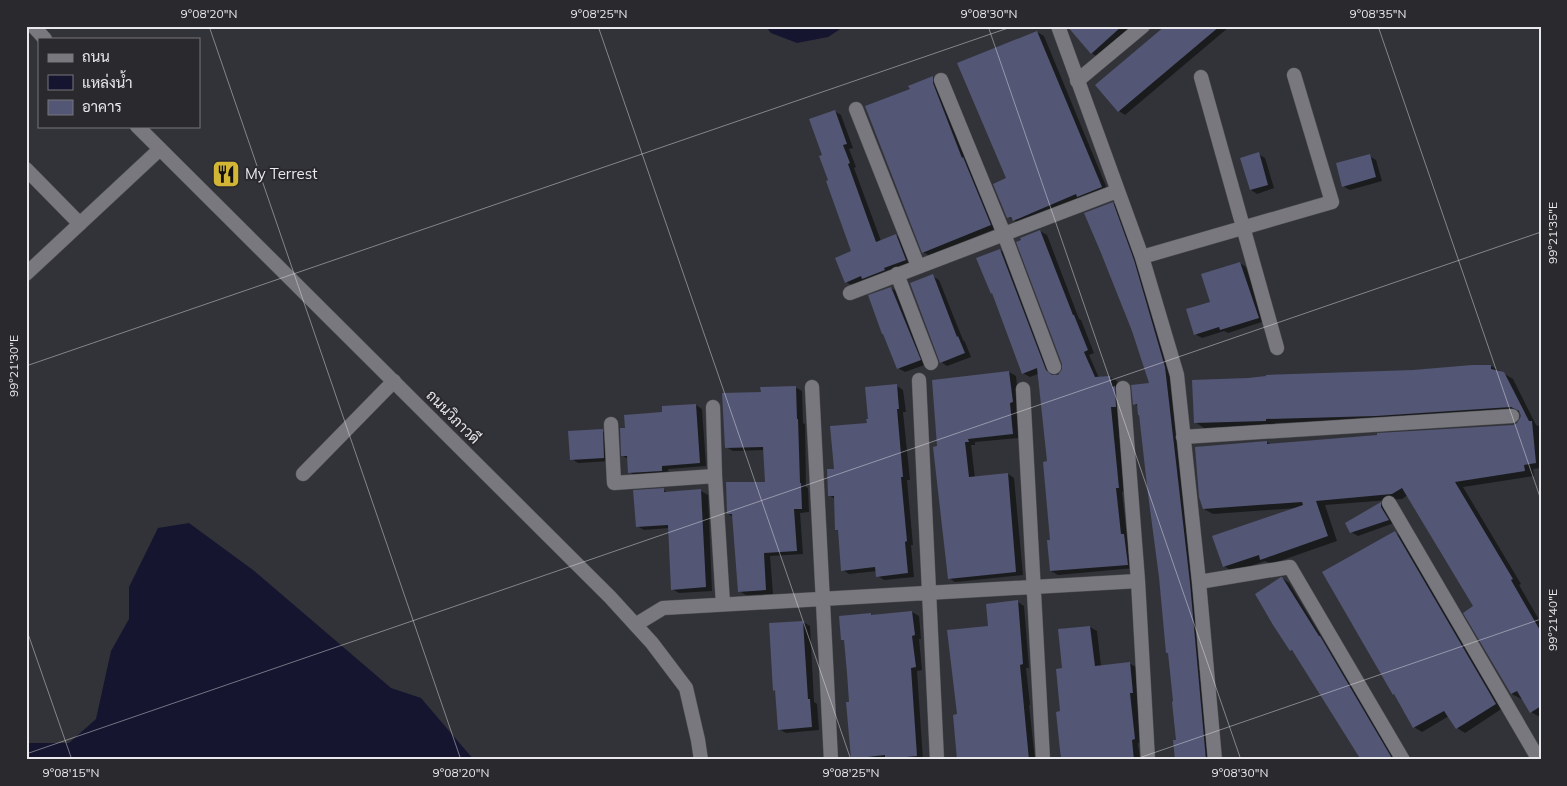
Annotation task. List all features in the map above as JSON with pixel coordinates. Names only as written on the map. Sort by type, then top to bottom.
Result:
[{"type":"street","points":[[33,26],[44,38]]},
{"type":"street","points":[[1058,26],[1142,257],[1176,374],[1199,582],[1215,760]]},
{"type":"street","points":[[1077,80],[1143,26]]},
{"type":"street","points":[[1142,257],[1332,202],[1294,75]]},
{"type":"street","points":[[1201,77],[1277,348]]},
{"type":"street","points":[[941,80],[1004,234],[1054,368]]},
{"type":"street","points":[[856,109],[918,266]]},
{"type":"street","name":"ถนนวิภาวดี","points":[[138,128],[610,596],[636,625],[686,688],[701,760]]},
{"type":"street","points":[[26,274],[160,148]]},
{"type":"street","points":[[26,169],[80,224]]},
{"type":"street","points":[[850,292],[1117,191]]},
{"type":"street","points":[[897,274],[931,363]]},
{"type":"street","points":[[919,380],[937,760]]},
{"type":"street","points":[[303,474],[394,381]]},
{"type":"street","points":[[812,387],[831,760]]},
{"type":"street","points":[[1123,388],[1138,582],[1148,760]]},
{"type":"street","points":[[1023,389],[1043,760]]},
{"type":"street","points":[[713,407],[715,476],[723,604]]},
{"type":"street","points":[[1183,437],[1512,416]]},
{"type":"street","points":[[610,424],[614,483],[715,476]]},
{"type":"street","points":[[1389,503],[1539,760]]},
{"type":"street","points":[[1199,582],[1290,567],[1403,760]]},
{"type":"street","points":[[636,625],[662,608],[1138,582]]},
{"type":"water","points":[[765,26],[845,26],[828,37],[797,43],[771,33]]},
{"type":"water","points":[[189,523],[253,570],[391,688],[421,698],[474,760],[26,760],[26,743],[69,743],[96,719],[111,651],[129,619],[129,587],[158,528]]},
{"type":"building","points":[[1067,26],[1122,26],[1091,54]]},
{"type":"building","points":[[1165,26],[1220,26],[1118,112],[1095,85]]},
{"type":"building","points":[[1037,31],[1102,187],[1077,197],[1076,194],[1013,221],[1011,217],[1007,218],[993,184],[1006,178],[957,63]]},
{"type":"building","points":[[933,76],[933,83],[962,158],[991,225],[922,253],[865,106],[910,89],[908,86]]},
{"type":"building","points":[[835,110],[847,144],[843,145],[850,163],[848,164],[876,242],[896,234],[906,260],[862,279],[861,276],[845,283],[835,258],[851,251],[826,181],[828,180],[819,156],[822,155],[809,119]]},
{"type":"building","points":[[1259,152],[1268,185],[1250,190],[1240,158]]},
{"type":"building","points":[[1370,154],[1376,177],[1342,187],[1336,163]]},
{"type":"building","points":[[1113,202],[1134,260],[1165,367],[1190,583],[1206,760],[1175,760],[1173,740],[1176,740],[1168,653],[1166,653],[1159,577],[1139,415],[1137,404],[1133,405],[1131,385],[1149,383],[1132,331],[1084,213]]},
{"type":"building","points":[[1040,230],[1088,350],[1084,352],[1095,377],[1110,376],[1112,387],[1115,386],[1116,407],[1111,407],[1119,488],[1116,488],[1121,534],[1124,534],[1128,565],[1050,571],[1047,540],[1050,540],[1043,462],[1047,461],[1037,368],[1022,374],[992,293],[976,258],[1000,249],[1046,370],[1052,375],[1058,375],[1062,369],[1062,364],[1016,242],[1021,240],[1020,238]]},
{"type":"building","points":[[1240,262],[1259,318],[1220,330],[1219,327],[1194,335],[1186,309],[1210,302],[1201,274]]},
{"type":"building","points":[[933,274],[965,353],[940,363],[910,283]]},
{"type":"building","points":[[891,287],[921,360],[897,369],[868,295]]},
{"type":"building","points":[[1491,365],[1491,369],[1504,372],[1529,421],[1532,421],[1536,463],[1524,465],[1525,471],[1455,482],[1513,579],[1511,580],[1541,632],[1541,706],[1530,713],[1517,691],[1511,694],[1463,613],[1473,606],[1402,488],[1392,494],[1316,501],[1328,536],[1260,560],[1259,555],[1223,567],[1212,536],[1303,505],[1302,502],[1203,509],[1199,497],[1195,447],[1267,441],[1267,444],[1377,435],[1377,433],[1513,425],[1517,423],[1521,416],[1519,411],[1511,407],[1376,416],[1194,423],[1192,380],[1248,378],[1266,375],[1413,370]]},
{"type":"building","points":[[1009,371],[1013,402],[1010,403],[1013,434],[968,439],[969,442],[965,442],[969,477],[1008,473],[1016,572],[948,579],[933,447],[937,446],[932,380]]},
{"type":"building","points":[[897,384],[908,573],[876,577],[875,567],[841,571],[838,530],[835,530],[834,496],[828,496],[827,469],[834,469],[830,426],[867,423],[865,387]]},
{"type":"building","points":[[796,386],[802,509],[794,509],[797,551],[764,553],[766,590],[738,592],[732,514],[727,514],[726,482],[765,482],[763,447],[725,448],[722,393],[761,392],[760,387]]},
{"type":"building","points":[[696,404],[700,463],[662,466],[662,471],[628,473],[627,456],[621,456],[620,428],[625,428],[624,415],[662,412],[662,406]]},
{"type":"building","points":[[603,429],[604,458],[570,460],[568,431]]},
{"type":"building","points":[[664,488],[664,492],[701,489],[706,587],[671,590],[668,525],[636,527],[633,490]]},
{"type":"building","points":[[1381,502],[1381,507],[1389,520],[1350,533],[1345,523]]},
{"type":"building","points":[[1395,531],[1496,704],[1456,729],[1444,711],[1413,728],[1322,572]]},
{"type":"building","points":[[1281,577],[1320,636],[1393,760],[1361,760],[1292,650],[1290,651],[1273,625],[1255,594]]},
{"type":"building","points":[[1018,600],[1023,664],[1020,665],[1029,760],[957,760],[953,715],[957,714],[947,630],[988,626],[986,604]]},
{"type":"building","points":[[912,611],[915,635],[912,636],[916,667],[911,668],[917,756],[885,759],[885,755],[851,759],[846,702],[849,702],[847,673],[844,640],[841,640],[839,616]]},
{"type":"building","points":[[803,621],[808,699],[810,699],[812,727],[778,730],[775,690],[773,691],[769,623]]},
{"type":"building","points":[[1090,626],[1095,666],[1130,662],[1133,693],[1130,693],[1135,739],[1132,740],[1134,760],[1061,760],[1056,712],[1060,711],[1056,669],[1062,668],[1058,629]]},
{"type":"place","name":"My Terrest","points":[[226,174]]}]
